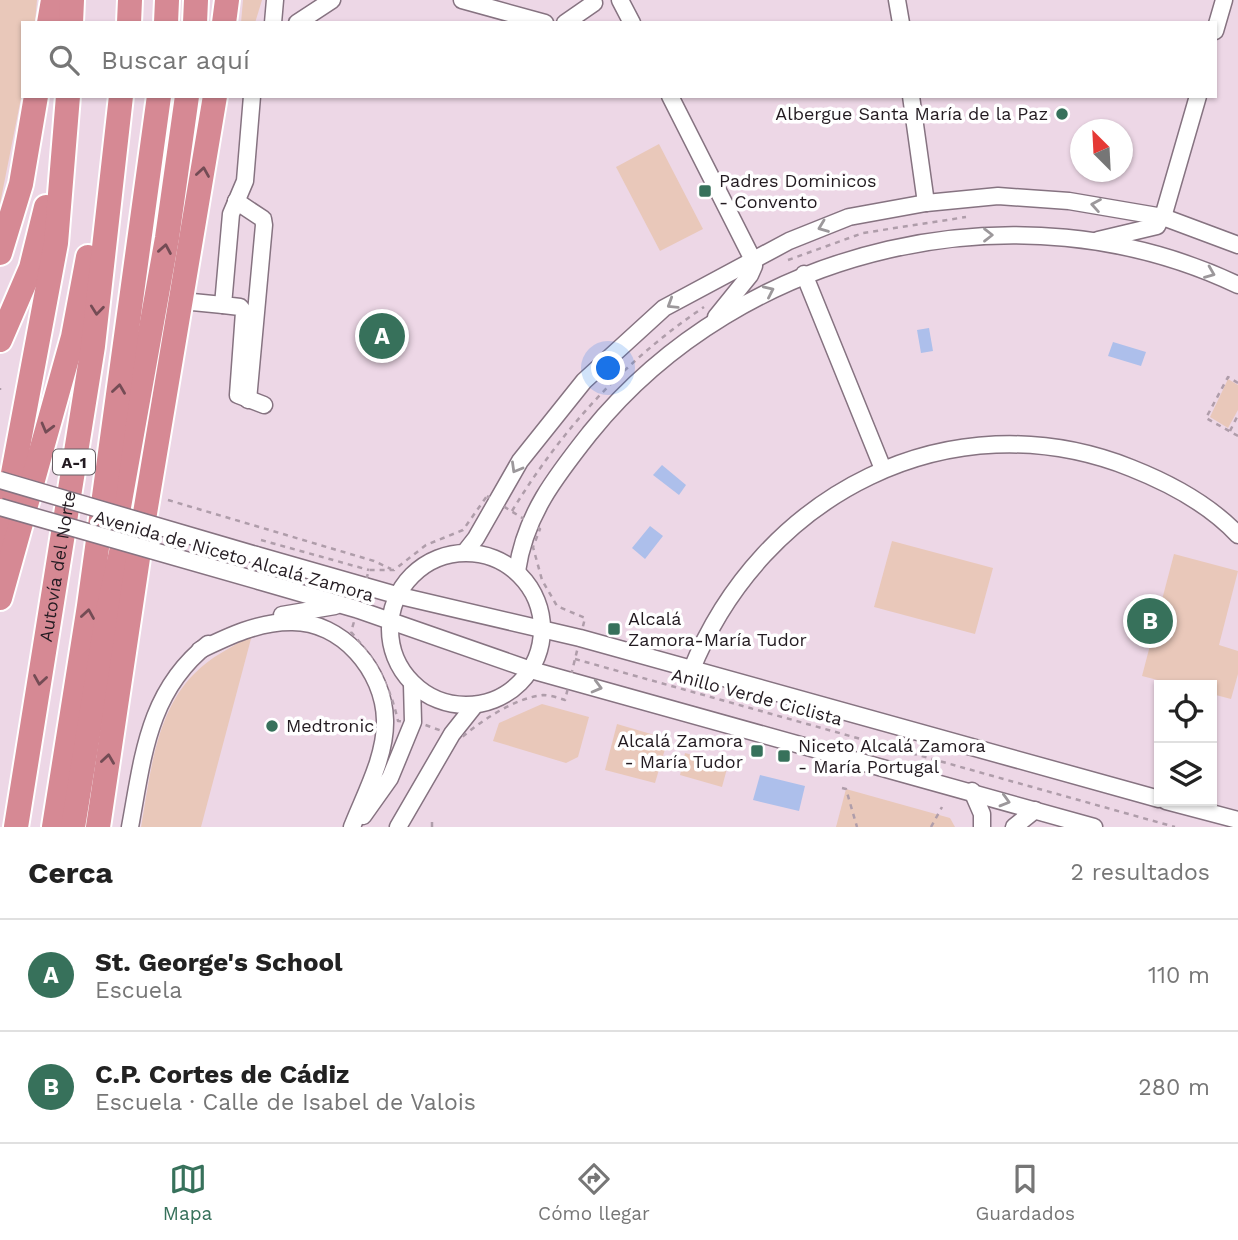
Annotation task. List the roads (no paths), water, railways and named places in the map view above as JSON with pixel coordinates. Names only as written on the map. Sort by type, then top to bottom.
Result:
[{"type":"highway","points":[[49,21],[53,0]]},
{"type":"highway","points":[[71,21],[72,0]]},
{"type":"highway","points":[[129,21],[130,0]]},
{"type":"highway","points":[[166,21],[167,0]]},
{"type":"highway","points":[[195,21],[196,0]]},
{"type":"highway","points":[[224,21],[227,0]]},
{"type":"highway","points":[[0,253],[21,184],[36,98]]},
{"type":"highway","points":[[0,340],[35,256],[45,219],[54,148],[66,98]]},
{"type":"highway","points":[[0,543],[56,243],[67,98]]},
{"type":"highway","points":[[0,598],[73,337],[93,233],[108,98]]},
{"type":"highway","name":"Autovía del Norte","points":[[16,827],[93,346],[121,98]]},
{"type":"highway","name":"Autovía del Norte","points":[[54,827],[89,607],[159,98]]},
{"type":"highway","points":[[108,606],[108,572],[167,238],[187,98]]},
{"type":"highway","points":[[98,827],[142,531],[215,98]]},
{"type":"highway","points":[[73,827],[108,606],[118,572],[174,293],[198,203]]},
{"type":"street","points":[[300,21],[332,0]]},
{"type":"street","points":[[462,0],[538,21]]},
{"type":"street","points":[[620,0],[631,21]]},
{"type":"street","points":[[897,0],[901,21]]},
{"type":"street","points":[[1217,24],[1224,0]]},
{"type":"street","points":[[568,21],[594,1]]},
{"type":"street","points":[[273,21],[277,2]]},
{"type":"street","points":[[223,304],[231,214],[245,181],[252,98]]},
{"type":"street","points":[[671,98],[752,258],[754,267],[710,325]]},
{"type":"street","points":[[911,98],[926,203]]},
{"type":"street","points":[[1095,241],[1151,229],[1163,217],[1197,98]]},
{"type":"street","points":[[465,552],[476,538],[520,461],[584,381],[664,308],[752,258],[849,217],[926,203],[998,195],[1069,201],[1163,217],[1238,245]]},
{"type":"street","points":[[236,201],[263,219],[264,225],[248,400]]},
{"type":"street","points":[[517,571],[529,522],[550,484],[608,411],[674,349],[759,296],[804,274],[884,249],[968,236],[1049,235],[1095,241],[1207,271],[1238,285]]},
{"type":"street","points":[[804,274],[883,469]]},
{"type":"street","points":[[182,301],[240,307],[244,312],[237,391],[240,397],[264,405]]},
{"type":"street","points":[[691,671],[717,615],[766,550],[801,517],[840,490],[883,469],[966,448],[1027,444],[1099,456],[1167,482],[1228,524],[1238,535]]},
{"type":"street","name":"Avenida de Niceto Alcalá Zamora","points":[[0,480],[396,594],[542,628],[1154,798]]},
{"type":"street","name":"Avenida de Niceto Alcalá Zamora","points":[[0,507],[341,605],[531,670],[1094,827]]},
{"type":"street","name":"Avenida de Niceto Alcalá Zamora","points":[[465,552],[491,556],[517,571],[535,595],[542,628],[540,649],[531,670],[518,685],[501,697],[475,705],[438,701],[412,684],[396,663],[389,642],[388,623],[396,594],[409,576],[431,560],[465,552]]},
{"type":"street","points":[[130,827],[145,744],[161,698],[200,650],[235,623],[341,605]]},
{"type":"street","points":[[200,650],[247,628],[291,621],[321,626],[347,643],[364,660],[380,687],[385,721],[381,751],[354,827]]},
{"type":"street","points":[[354,827],[390,778],[413,722],[412,684]]},
{"type":"street","points":[[398,827],[452,734],[475,705]]},
{"type":"street","points":[[972,791],[982,814],[982,827]]},
{"type":"street","points":[[1185,806],[1238,820]]},
{"type":"street","points":[[1014,827],[1035,810]]},
{"type":"water","points":[[929,328],[933,351],[921,353],[917,330]]},
{"type":"water","points":[[1113,342],[1146,352],[1141,366],[1108,356]]},
{"type":"water","points":[[662,465],[686,485],[679,495],[653,475]]},
{"type":"water","points":[[650,526],[663,536],[645,559],[632,548]]},
{"type":"water","points":[[760,775],[805,786],[799,811],[753,800]]},
{"type":"place","name":"Albergue Santa María de la Paz","points":[[1062,114]]},
{"type":"place","name":"Padres Dominicos - Convento","points":[[705,191]]},
{"type":"place","name":"St. George's School","points":[[382,336]]},
{"type":"place","name":"C.P. Cortes de Cádiz","points":[[1150,621]]},
{"type":"place","name":"Alcalá Zamora-María Tudor","points":[[614,629]]},
{"type":"place","name":"Medtronic","points":[[272,726]]},
{"type":"place","name":"Alcalá Zamora - María Tudor","points":[[757,751]]},
{"type":"place","name":"Niceto Alcalá Zamora - María Portugal","points":[[784,756]]}]
